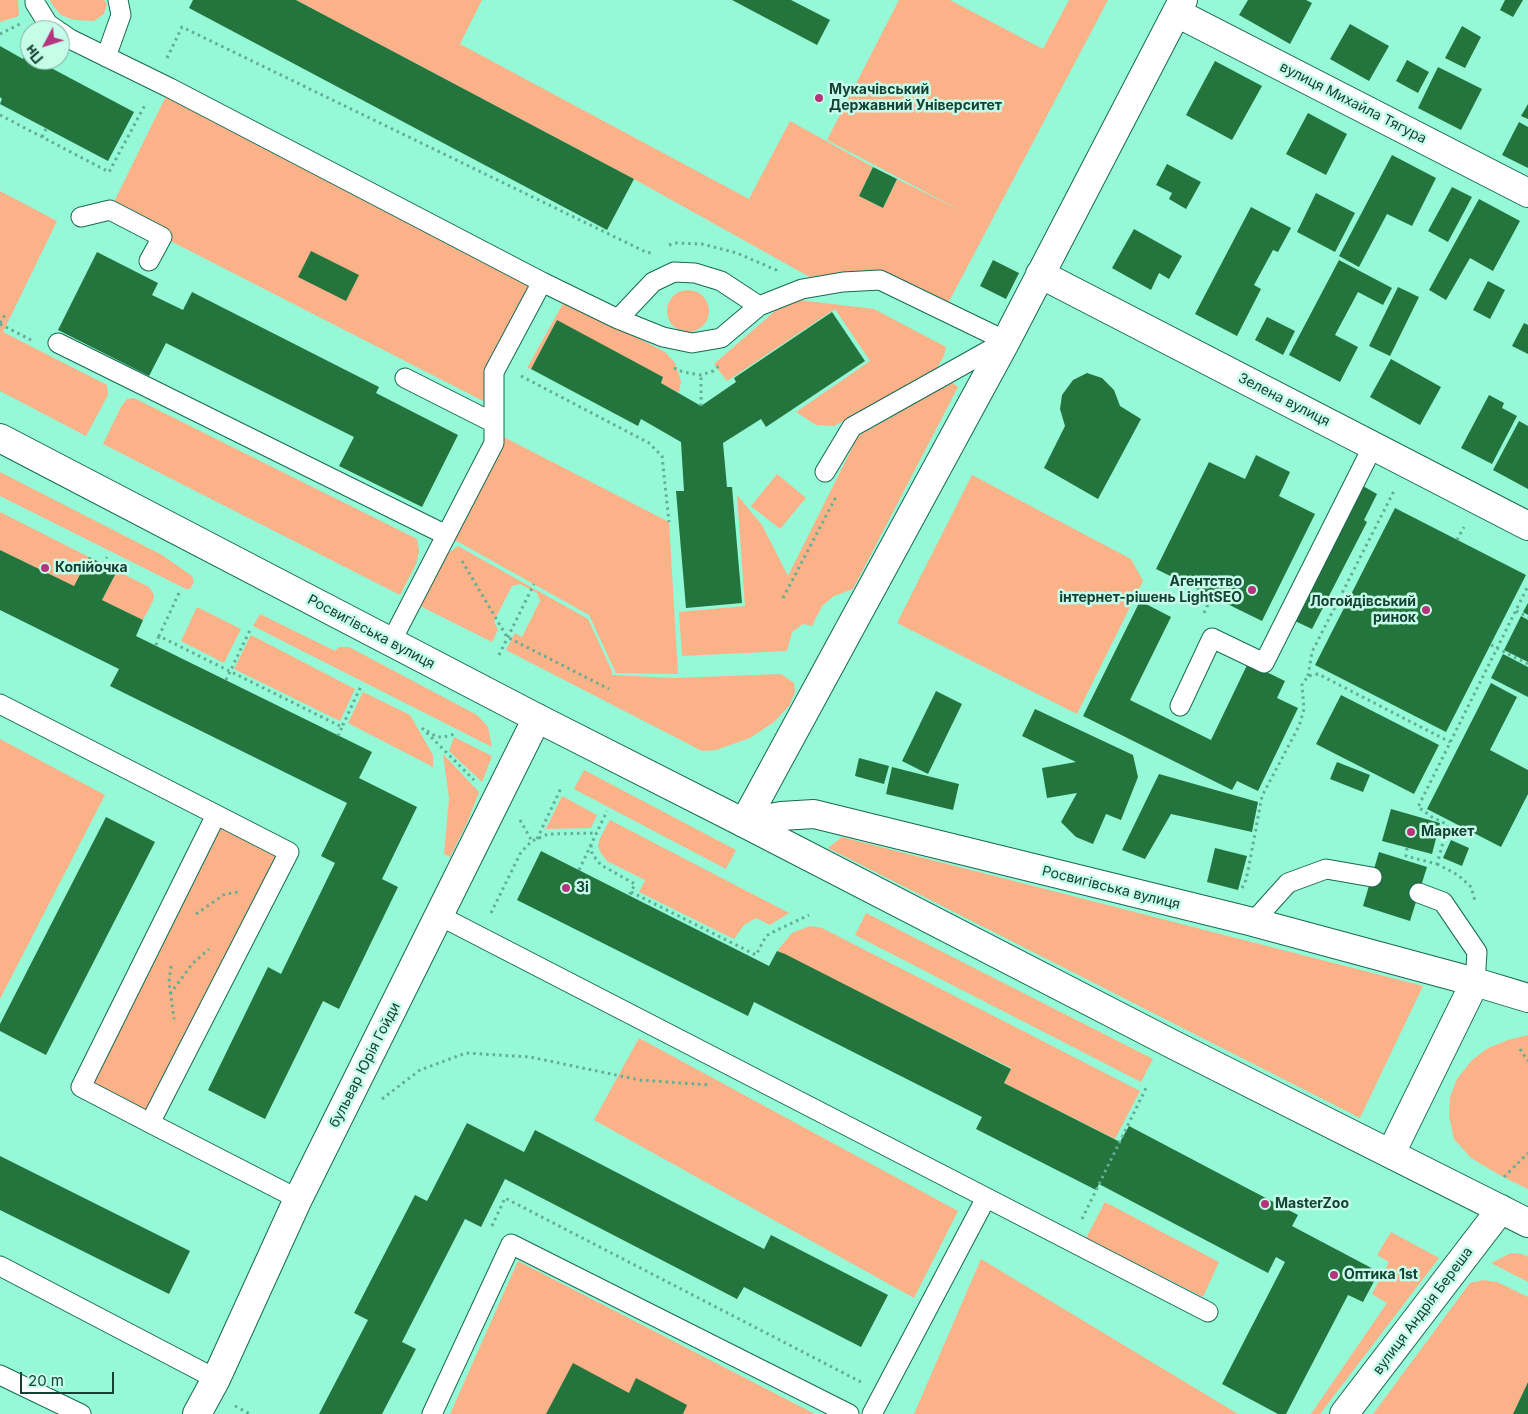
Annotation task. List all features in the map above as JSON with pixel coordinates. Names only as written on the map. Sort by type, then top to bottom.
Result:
[{"type":"street","name":"вулиця Михайла Тягура","points":[[1180,6],[1528,193]]},
{"type":"street","points":[[744,823],[1006,342],[1180,6]]},
{"type":"street","name":"Зелена вулиця","points":[[1040,274],[1528,526]]},
{"type":"street","name":"Росвигівська вулиця","points":[[0,438],[537,718],[1174,1045],[1528,1223]]},
{"type":"street","name":"бульвар Юрія Гойди","points":[[197,1414],[216,1378],[298,1199],[537,718]]},
{"type":"street","name":"Росвигівська вулиця","points":[[744,823],[781,816],[814,814],[1253,922],[1528,998]]},
{"type":"street","points":[[1391,1153],[1475,982]]},
{"type":"street","name":"вулиця Андрія Береша","points":[[1344,1414],[1501,1209]]},
{"type":"lane","points":[[35,0],[46,20]]},
{"type":"lane","points":[[106,57],[121,15],[118,0]]},
{"type":"lane","points":[[70,38],[542,282],[618,319],[663,337],[692,343],[721,338],[759,306],[802,289],[843,282],[880,280],[1006,342]]},
{"type":"lane","points":[[81,217],[110,210],[162,237],[149,261]]},
{"type":"lane","points":[[618,319],[653,282],[674,272],[696,273],[721,281],[759,306]]},
{"type":"lane","points":[[391,642],[494,443],[494,372],[542,282]]},
{"type":"lane","points":[[824,472],[852,426],[1006,342]]},
{"type":"lane","points":[[58,343],[446,535]]},
{"type":"lane","points":[[405,378],[494,423]]},
{"type":"lane","points":[[1180,706],[1212,638],[1264,663],[1373,446]]},
{"type":"lane","points":[[0,704],[289,852],[150,1124]]},
{"type":"lane","points":[[216,815],[81,1087],[298,1199]]},
{"type":"lane","points":[[1253,922],[1288,883],[1326,868],[1372,877]]},
{"type":"lane","points":[[1419,893],[1443,902],[1477,952],[1475,982]]},
{"type":"lane","points":[[440,916],[1208,1312]]},
{"type":"lane","points":[[872,1414],[986,1198]]},
{"type":"lane","points":[[432,1414],[512,1244],[849,1414]]},
{"type":"lane","points":[[0,1266],[216,1378]]},
{"type":"lane","points":[[0,1375],[81,1414]]},
{"type":"path","points":[[0,34],[20,24]]},
{"type":"path","points":[[0,115],[109,172],[182,27],[648,253],[657,250]]},
{"type":"path","points":[[42,137],[46,129]]},
{"type":"path","points":[[666,246],[675,243],[702,244],[737,253],[776,270],[783,296]]},
{"type":"path","points":[[0,323],[5,315]]},
{"type":"path","points":[[666,363],[683,372],[701,375],[713,371],[728,359]]},
{"type":"path","points":[[520,375],[649,443],[662,456],[668,522]]},
{"type":"path","points":[[701,375],[701,406]]},
{"type":"path","points":[[1225,916],[1229,905],[1237,897],[1245,883],[1262,796],[1299,726],[1304,709],[1302,684],[1308,676],[1312,652],[1395,488]]},
{"type":"path","points":[[1457,540],[1465,524]]},
{"type":"path","points":[[446,535],[508,637],[609,689]]},
{"type":"path","points":[[103,564],[107,557]]},
{"type":"path","points":[[499,655],[534,584]]},
{"type":"path","points":[[1407,848],[1406,856],[1437,864],[1448,825],[1418,807],[1528,586]]},
{"type":"path","points":[[156,645],[179,593]]},
{"type":"path","points":[[1516,610],[1528,617]]},
{"type":"path","points":[[226,680],[250,630]]},
{"type":"path","points":[[160,636],[342,727]]},
{"type":"path","points":[[1491,645],[1528,664]]},
{"type":"path","points":[[1308,676],[1318,674],[1450,742]]},
{"type":"path","points":[[338,736],[362,686]]},
{"type":"path","points":[[422,728],[437,737],[455,734]]},
{"type":"path","points":[[537,839],[561,788]]},
{"type":"path","points":[[579,870],[607,811]]},
{"type":"path","points":[[490,915],[521,852],[532,841],[548,834],[597,833]]},
{"type":"path","points":[[591,845],[592,854],[601,865],[635,884],[630,894],[756,954],[766,936],[809,915]]},
{"type":"path","points":[[193,916],[225,894],[272,886]]},
{"type":"path","points":[[158,932],[167,940],[172,960],[169,982],[172,1014],[180,1046],[185,1055]]},
{"type":"path","points":[[1520,1049],[1528,1061]]},
{"type":"path","points":[[375,1105],[420,1070],[466,1053],[530,1057],[640,1080],[719,1086]]},
{"type":"path","points":[[1072,1242],[1146,1088]]},
{"type":"path","points":[[1504,1177],[1528,1153]]},
{"type":"shaded area","points":[[0,0],[18,0],[19,16],[0,22]]},
{"type":"shaded area","points":[[50,0],[104,0],[107,4],[104,14],[94,21],[74,20],[61,15]]},
{"type":"shaded area","points":[[296,0],[482,0],[460,44],[749,199],[790,121],[873,167],[859,196],[883,208],[897,179],[962,211],[827,140],[899,0],[950,0],[1043,49],[1069,0],[1108,0],[944,311],[880,280],[824,285],[634,179]]},
{"type":"shaded area","points":[[170,88],[542,282],[494,372],[493,406],[110,210]]},
{"type":"shaded area","points":[[0,191],[57,221],[3,332],[107,385],[108,395],[86,436],[0,391]]},
{"type":"shaded area","points":[[688,290],[703,296],[709,311],[703,326],[688,332],[673,326],[667,311],[673,296]]},
{"type":"shaded area","points":[[565,300],[665,352],[675,363],[681,381],[679,393],[661,383],[663,377],[557,321],[531,369],[527,368]]},
{"type":"shaded area","points":[[799,300],[874,309],[946,347],[944,356],[935,371],[834,426],[816,425],[796,412],[870,361],[835,309],[727,381],[714,364],[775,311]]},
{"type":"shaded area","points":[[953,383],[958,387],[853,589],[834,596],[822,606],[812,626],[803,624],[792,632],[787,651],[682,656],[679,612],[745,606],[737,495],[762,525],[788,576],[858,436]]},
{"type":"shaded area","points":[[134,398],[417,539],[419,551],[416,564],[400,595],[103,444],[121,407],[127,399]]},
{"type":"shaded area","points":[[494,432],[669,522],[678,674],[616,673],[589,615],[446,535]]},
{"type":"shaded area","points":[[0,472],[162,555],[192,576],[194,582],[190,589],[186,589],[0,496]]},
{"type":"shaded area","points":[[777,474],[806,498],[780,529],[751,506]]},
{"type":"shaded area","points":[[972,475],[1131,559],[1143,581],[1077,714],[897,623]]},
{"type":"shaded area","points":[[0,512],[89,557],[74,586],[0,550]]},
{"type":"shaded area","points":[[458,546],[588,619],[612,671],[612,675],[674,678],[781,674],[794,683],[795,692],[789,706],[774,722],[750,738],[716,750],[702,751],[506,650],[515,633],[522,637],[540,601],[537,593],[520,584],[512,586],[494,621],[498,630],[492,642],[420,606],[447,554]]},
{"type":"shaded area","points":[[117,571],[149,587],[154,595],[153,601],[143,620],[102,600]]},
{"type":"shaded area","points":[[197,607],[241,629],[224,663],[181,641]]},
{"type":"shaded area","points":[[260,614],[335,651],[339,647],[349,647],[477,715],[488,727],[492,747],[253,626]]},
{"type":"shaded area","points":[[251,635],[355,689],[340,721],[234,669]]},
{"type":"shaded area","points":[[363,692],[410,715],[433,755],[433,767],[348,723]]},
{"type":"shaded area","points":[[454,737],[492,756],[482,782],[449,751]]},
{"type":"shaded area","points":[[0,739],[105,795],[0,999]]},
{"type":"shaded area","points":[[443,754],[479,792],[467,823],[450,857],[444,854],[449,798]]},
{"type":"shaded area","points":[[584,770],[736,850],[726,869],[574,789]]},
{"type":"shaded area","points":[[562,796],[597,815],[591,828],[546,829]]},
{"type":"shaded area","points":[[216,815],[289,852],[150,1123],[81,1087]]},
{"type":"shaded area","points":[[610,820],[789,913],[770,925],[756,918],[744,925],[734,939],[639,892],[645,880],[607,861],[598,846],[600,838]]},
{"type":"shaded area","points":[[842,837],[1423,986],[1360,1118],[828,848]]},
{"type":"shaded area","points":[[866,913],[1153,1059],[1141,1082],[855,935]]},
{"type":"shaded area","points":[[810,926],[822,928],[1140,1091],[1115,1139],[1004,1083],[1011,1068],[777,951],[792,933]]},
{"type":"shaded area","points":[[1528,1035],[1528,1189],[1471,1158],[1454,1139],[1449,1116],[1450,1097],[1457,1079],[1472,1060],[1488,1048]]},
{"type":"shaded area","points":[[639,1038],[958,1211],[914,1298],[594,1120]]},
{"type":"shaded area","points":[[1105,1202],[1219,1262],[1203,1297],[1086,1238]]},
{"type":"shaded area","points":[[1391,1232],[1439,1258],[1320,1414],[1311,1414],[1387,1303],[1372,1294],[1389,1262],[1377,1255]]},
{"type":"shaded area","points":[[1511,1253],[1522,1254],[1528,1257],[1528,1282],[1491,1263]]},
{"type":"shaded area","points":[[981,1259],[1238,1414],[914,1414]]},
{"type":"shaded area","points":[[518,1261],[815,1414],[450,1414]]},
{"type":"shaded area","points":[[1483,1280],[1497,1282],[1528,1297],[1528,1382],[1513,1414],[1373,1414],[1470,1283]]},
{"type":"building","points":[[193,0],[296,0],[634,179],[607,230],[189,8]]},
{"type":"building","points":[[732,0],[791,0],[830,20],[817,45]]},
{"type":"building","points":[[1248,0],[1306,0],[1312,3],[1290,44],[1239,15]]},
{"type":"building","points":[[1505,0],[1523,0],[1513,17],[1500,10]]},
{"type":"building","points":[[1350,24],[1389,46],[1369,81],[1330,59]]},
{"type":"building","points":[[1462,26],[1481,37],[1465,68],[1445,58]]},
{"type":"building","points":[[0,46],[20,57],[20,70],[55,70],[134,112],[108,161],[0,104],[2,99],[0,97]]},
{"type":"building","points":[[1407,60],[1429,72],[1418,93],[1396,81]]},
{"type":"building","points":[[1215,61],[1262,86],[1232,140],[1186,115]]},
{"type":"building","points":[[1438,67],[1482,89],[1461,130],[1418,108]]},
{"type":"building","points":[[1528,104],[1528,119],[1521,116]]},
{"type":"building","points":[[1308,113],[1347,134],[1326,175],[1286,154]]},
{"type":"building","points":[[1519,122],[1528,127],[1528,168],[1502,155]]},
{"type":"building","points":[[1392,155],[1436,178],[1412,226],[1387,214],[1359,267],[1339,256]]},
{"type":"building","points":[[1167,164],[1201,182],[1186,209],[1169,199],[1172,193],[1156,185]]},
{"type":"building","points":[[873,167],[897,179],[883,208],[859,196]]},
{"type":"building","points":[[1452,187],[1472,197],[1448,242],[1428,231]]},
{"type":"building","points":[[1316,193],[1355,213],[1335,252],[1297,232]]},
{"type":"building","points":[[1479,199],[1520,221],[1493,271],[1470,258],[1446,300],[1429,290]]},
{"type":"building","points":[[1251,207],[1291,228],[1278,252],[1273,250],[1254,285],[1261,289],[1237,336],[1195,314]]},
{"type":"building","points":[[1134,229],[1182,256],[1169,279],[1159,273],[1151,290],[1112,268]]},
{"type":"building","points":[[311,251],[359,275],[346,301],[298,277]]},
{"type":"building","points":[[97,252],[158,283],[152,295],[183,310],[192,292],[379,387],[376,393],[458,435],[422,507],[339,466],[354,437],[166,343],[149,376],[58,330]]},
{"type":"building","points":[[993,260],[1019,273],[1006,299],[980,286]]},
{"type":"building","points":[[1339,260],[1392,288],[1383,305],[1358,292],[1335,335],[1358,347],[1340,382],[1289,355]]},
{"type":"building","points":[[1488,281],[1505,290],[1490,319],[1473,310]]},
{"type":"building","points":[[1398,287],[1419,297],[1390,356],[1369,346]]},
{"type":"building","points":[[832,312],[865,361],[766,427],[761,419],[723,443],[727,487],[732,487],[742,603],[686,608],[676,491],[684,491],[681,442],[641,419],[638,426],[531,369],[557,320],[663,377],[661,383],[701,406],[736,382],[734,378]]},
{"type":"building","points":[[1267,317],[1295,331],[1283,355],[1255,340]]},
{"type":"building","points":[[1524,323],[1528,325],[1528,354],[1512,346]]},
{"type":"building","points":[[1391,359],[1441,387],[1420,425],[1370,397]]},
{"type":"building","points":[[1087,373],[1102,378],[1114,390],[1120,406],[1141,419],[1098,499],[1044,468],[1065,426],[1060,409],[1062,395],[1073,380]]},
{"type":"building","points":[[1489,395],[1504,403],[1502,408],[1517,416],[1492,464],[1461,448]]},
{"type":"building","points":[[1519,421],[1528,426],[1528,489],[1493,470]]},
{"type":"building","points":[[1256,455],[1290,472],[1279,496],[1315,514],[1262,621],[1156,569],[1209,462],[1245,479]]},
{"type":"building","points":[[1363,486],[1377,494],[1364,520],[1367,522],[1312,629],[1295,621]]},
{"type":"building","name":"Логойдівський ринок","points":[[1395,508],[1526,575],[1446,732],[1315,665]]},
{"type":"building","points":[[0,550],[74,586],[89,557],[117,571],[102,600],[143,620],[136,636],[372,752],[359,778],[417,807],[382,879],[398,887],[339,1009],[323,1001],[265,1119],[208,1090],[268,967],[281,974],[335,863],[321,856],[347,803],[110,686],[119,669],[0,610]]},
{"type":"building","points":[[1140,601],[1171,617],[1130,700],[1211,740],[1248,663],[1285,681],[1277,698],[1298,708],[1258,791],[1237,781],[1232,790],[1083,716]]},
{"type":"building","points":[[1528,603],[1528,615],[1523,612]]},
{"type":"building","points":[[1521,616],[1528,620],[1528,662],[1504,650]]},
{"type":"building","points":[[1503,654],[1528,667],[1528,697],[1491,678]]},
{"type":"building","points":[[1491,683],[1517,697],[1490,750],[1528,770],[1528,794],[1501,847],[1427,809]]},
{"type":"building","points":[[936,691],[962,704],[928,774],[902,761]]},
{"type":"building","points":[[1341,695],[1439,745],[1414,794],[1316,744]]},
{"type":"building","points":[[1035,709],[1133,755],[1138,777],[1121,820],[1106,814],[1093,844],[1076,837],[1061,822],[1077,793],[1047,798],[1042,768],[1076,762],[1022,736]]},
{"type":"building","points":[[859,758],[889,766],[884,784],[855,776]]},
{"type":"building","points":[[1337,762],[1370,775],[1363,792],[1330,779]]},
{"type":"building","points":[[892,767],[959,784],[953,810],[886,794]]},
{"type":"building","points":[[1159,774],[1258,802],[1252,832],[1171,814],[1145,859],[1122,850]]},
{"type":"building","name":"Маркет","points":[[1391,809],[1440,823],[1432,854],[1382,841]]},
{"type":"building","points":[[106,817],[155,842],[46,1055],[0,1031],[0,1024]]},
{"type":"building","points":[[1451,840],[1469,848],[1462,866],[1443,858]]},
{"type":"building","points":[[1215,848],[1247,856],[1238,890],[1207,882]]},
{"type":"building","points":[[541,851],[769,966],[777,951],[785,954],[1011,1069],[1004,1083],[1120,1142],[1129,1126],[1298,1215],[1292,1226],[1379,1272],[1363,1302],[1348,1295],[1286,1414],[1278,1414],[1222,1384],[1285,1262],[1276,1257],[1268,1273],[1099,1184],[1096,1190],[976,1129],[982,1117],[754,1002],[748,1016],[517,900]]},
{"type":"building","points":[[1379,852],[1427,867],[1410,921],[1363,906]]},
{"type":"building","points":[[467,1123],[524,1152],[535,1130],[764,1249],[771,1235],[888,1295],[861,1347],[744,1287],[737,1299],[505,1179],[481,1227],[465,1219],[402,1342],[416,1349],[382,1414],[319,1414],[368,1320],[354,1313],[415,1195],[427,1201]]},
{"type":"building","points":[[0,1156],[190,1251],[169,1294],[0,1210]]},
{"type":"building","points":[[573,1363],[629,1393],[636,1378],[687,1405],[683,1414],[546,1414]]},
{"type":"building","points":[[1528,1382],[1528,1414],[1513,1414]]},
{"type":"place","name":"Мукачівський Державний Університет","points":[[819,98]]},
{"type":"place","name":"Копійочка","points":[[45,568]]},
{"type":"place","name":"Агентство інтернет-рішень LightSEO","points":[[1252,590]]},
{"type":"place","name":"Логойдівський ринок","points":[[1426,610]]},
{"type":"place","name":"Маркет","points":[[1411,832]]},
{"type":"place","name":"3і","points":[[566,888]]},
{"type":"place","name":"MasterZoo","points":[[1265,1204]]},
{"type":"place","name":"Оптика 1st","points":[[1334,1275]]}]
